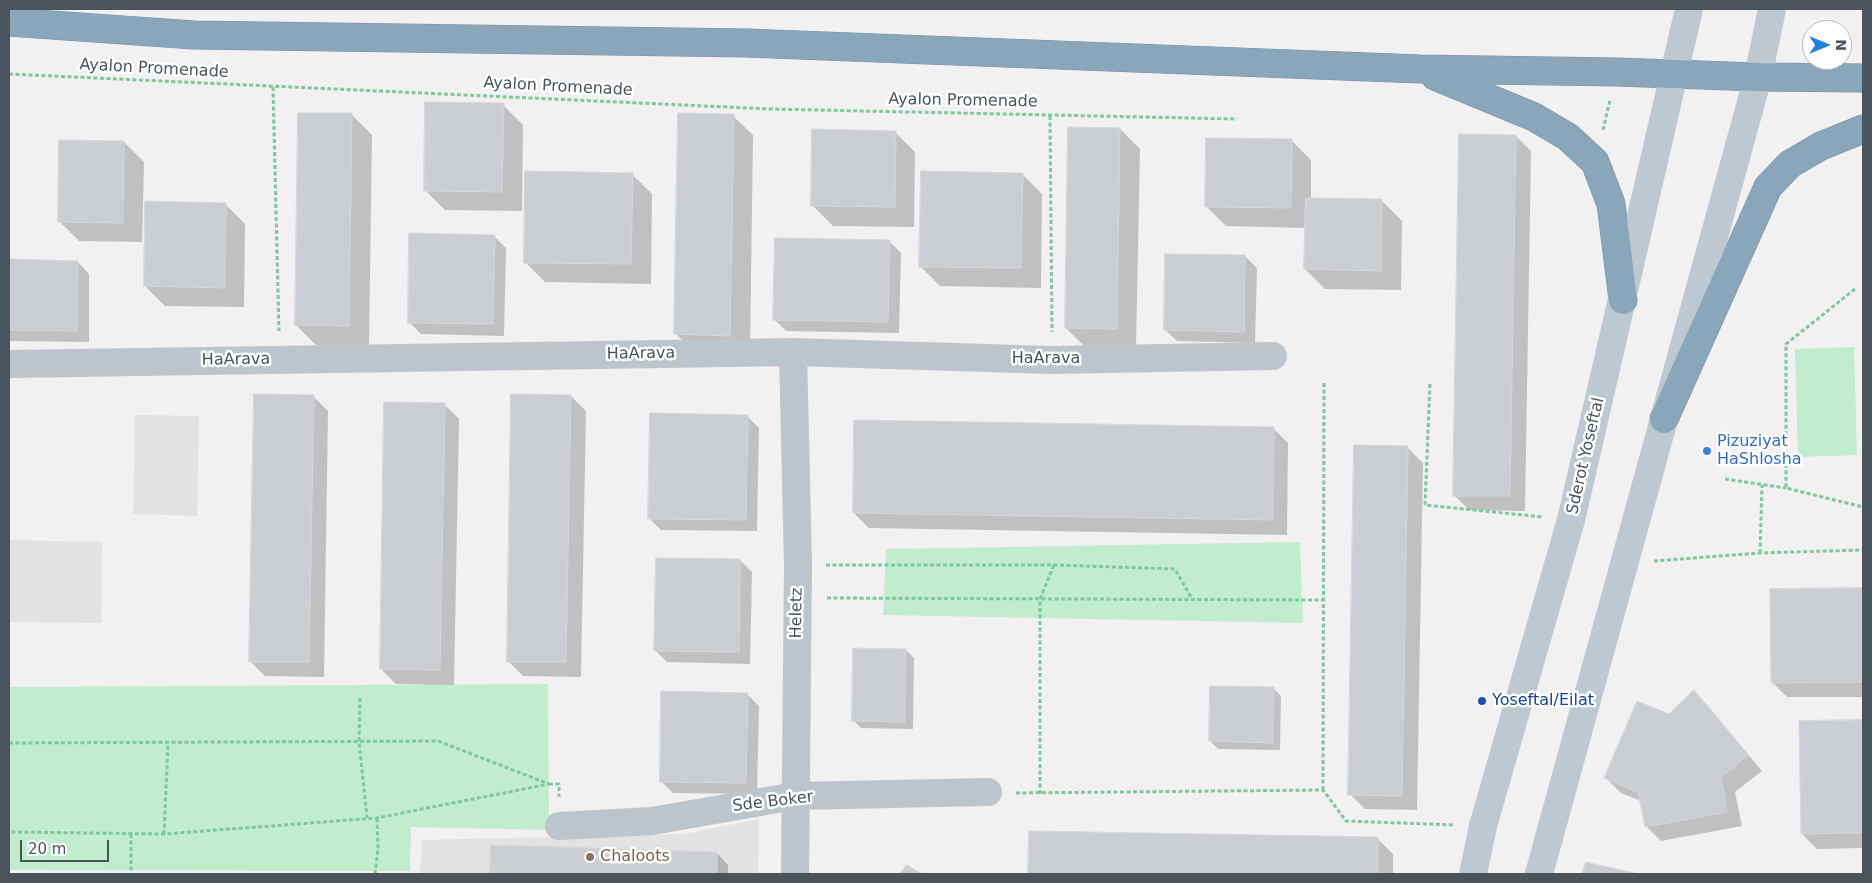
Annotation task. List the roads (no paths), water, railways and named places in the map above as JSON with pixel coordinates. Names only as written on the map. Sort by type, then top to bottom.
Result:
[{"type":"highway","points":[[9,22],[194,35],[747,43],[1420,69],[1863,78]]},
{"type":"highway","points":[[1420,69],[1534,117],[1568,137],[1595,162],[1611,204],[1622,300]]},
{"type":"highway","points":[[1664,419],[1768,187],[1790,164],[1821,146],[1863,129]]},
{"type":"main road","points":[[1539,874],[1758,77],[1772,9]]},
{"type":"main road","name":"Sderot Yoseftal","points":[[1473,874],[1483,826],[1571,520],[1686,21]]},
{"type":"street","name":"HaArava","points":[[9,364],[793,352],[1052,360],[1273,356]]},
{"type":"street","name":"Heletz","points":[[793,352],[798,565],[794,796],[795,874]]},
{"type":"street","name":"Sde Boker","points":[[559,826],[652,821],[794,796],[988,792]]},
{"type":"place","name":"Pizuziyat HaShlosha","points":[[1707,451]]},
{"type":"place","name":"Yoseftal/Eilat","points":[[1482,701]]},
{"type":"place","name":"Chaloots","points":[[590,857]]}]
